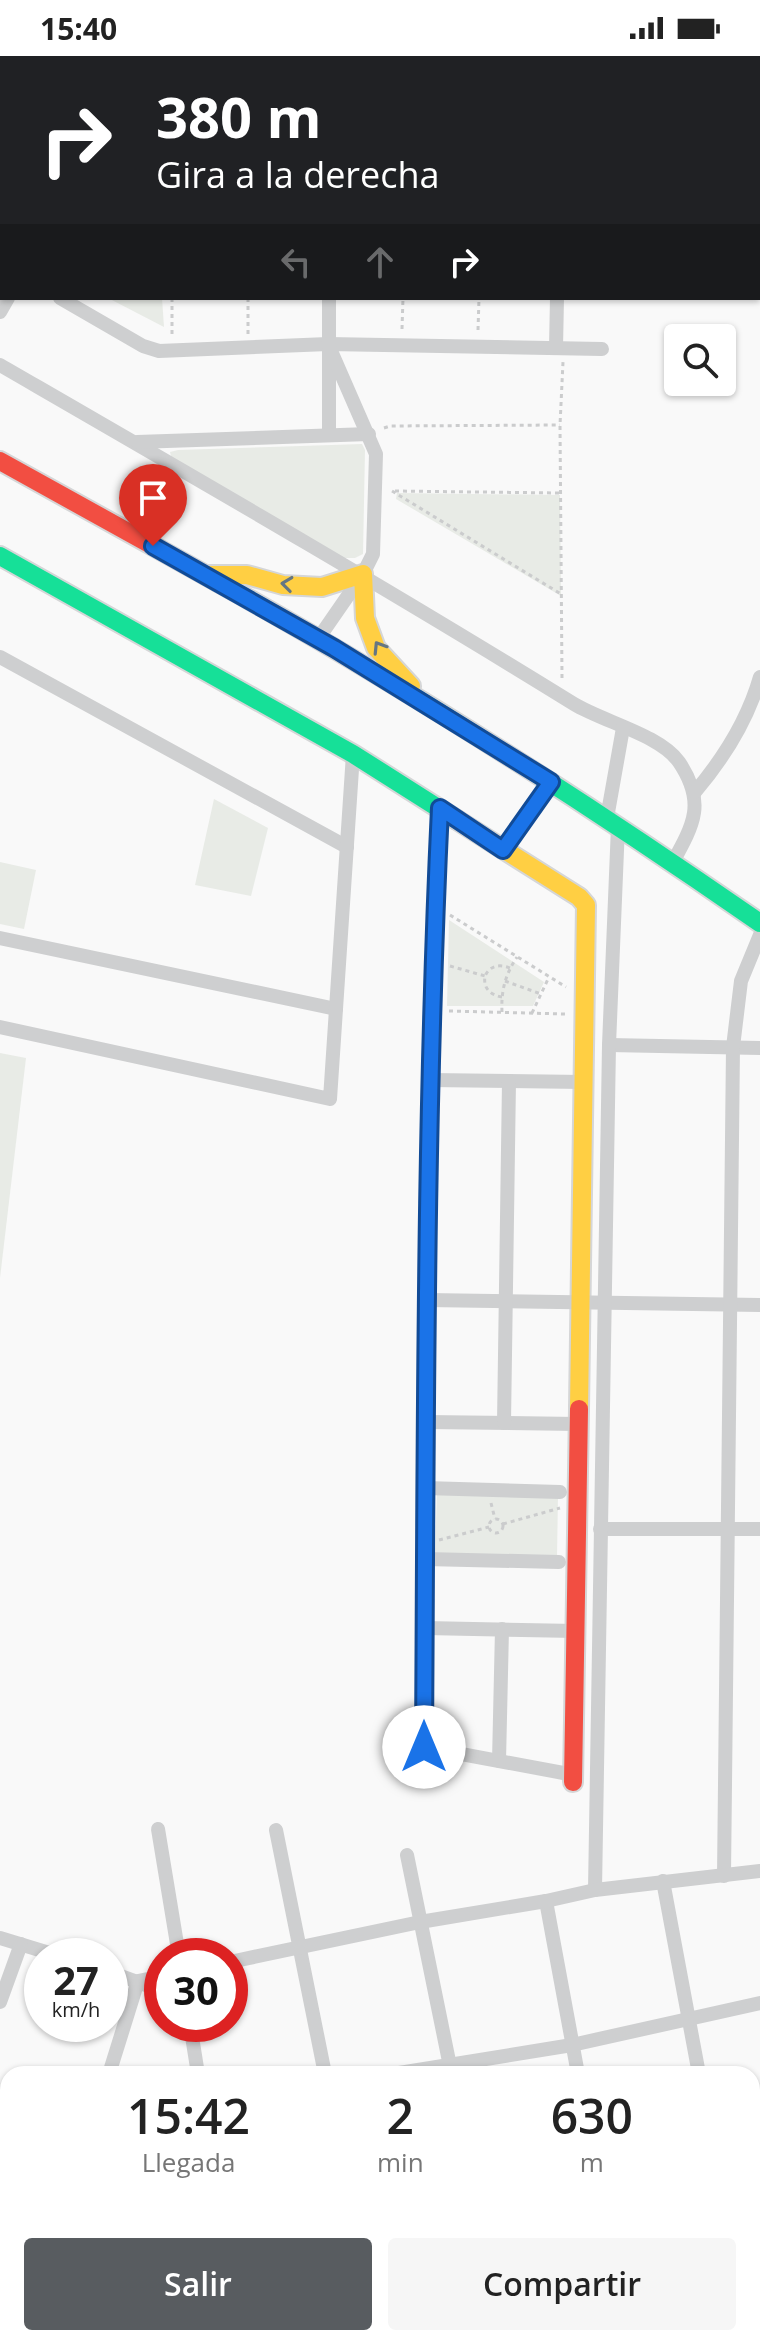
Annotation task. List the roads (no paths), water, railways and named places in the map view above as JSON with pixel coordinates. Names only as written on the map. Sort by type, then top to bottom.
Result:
[{"type":"main road","points":[[0,461],[318,639],[429,705],[673,862],[760,923]]},
{"type":"main road","points":[[0,556],[353,754],[579,897],[586,905],[574,1778]]},
{"type":"main road","points":[[205,575],[247,575],[283,585],[322,587],[363,574],[365,618],[376,648],[429,705]]},
{"type":"street","points":[[63,300],[143,346],[159,351],[328,344],[602,349]]},
{"type":"street","points":[[329,300],[329,435]]},
{"type":"street","points":[[556,348],[557,300]]},
{"type":"street","points":[[318,639],[363,574],[373,554],[376,454],[328,344]]},
{"type":"street","points":[[0,365],[363,574],[591,714],[665,747],[678,762],[695,792],[694,814],[673,862]]},
{"type":"street","points":[[134,442],[369,434]]},
{"type":"street","points":[[0,657],[347,847]]},
{"type":"street","points":[[695,792],[713,771],[752,705],[760,677]]},
{"type":"street","points":[[595,1890],[612,822],[623,728]]},
{"type":"street","points":[[0,1027],[330,1099],[353,754]]},
{"type":"street","points":[[503,850],[551,782]]},
{"type":"street","points":[[440,808],[430,1080],[424,1747],[574,1778]]},
{"type":"street","points":[[724,1876],[733,1047],[741,981],[760,935]]},
{"type":"street","points":[[0,938],[336,1009]]},
{"type":"street","points":[[609,1045],[760,1048]]},
{"type":"street","points":[[430,1080],[584,1082]]},
{"type":"street","points":[[504,1423],[509,1081]]},
{"type":"street","points":[[427,1300],[760,1305]]},
{"type":"street","points":[[426,1422],[578,1424]]},
{"type":"street","points":[[425,1488],[560,1492]]},
{"type":"street","points":[[600,1529],[760,1529]]},
{"type":"street","points":[[425,1559],[559,1562]]},
{"type":"street","points":[[425,1628],[576,1631]]},
{"type":"street","points":[[499,1761],[502,1629]]},
{"type":"street","points":[[158,1829],[176,1938]]},
{"type":"street","points":[[276,1830],[323,2066]]},
{"type":"street","points":[[407,1855],[449,2066]]},
{"type":"street","points":[[248,1958],[595,1890],[760,1871]]},
{"type":"street","points":[[663,1881],[697,2066]]},
{"type":"street","points":[[546,1901],[576,2066]]},
{"type":"street","points":[[0,1938],[24,1945]]},
{"type":"street","points":[[0,2002],[21,1944]]},
{"type":"street","points":[[128,1978],[144,1984]]},
{"type":"street","points":[[138,1981],[144,1980]]},
{"type":"street","points":[[111,2066],[138,1981]]},
{"type":"street","points":[[465,2066],[760,2003]]},
{"type":"street","points":[[193,2042],[197,2066]]}]
